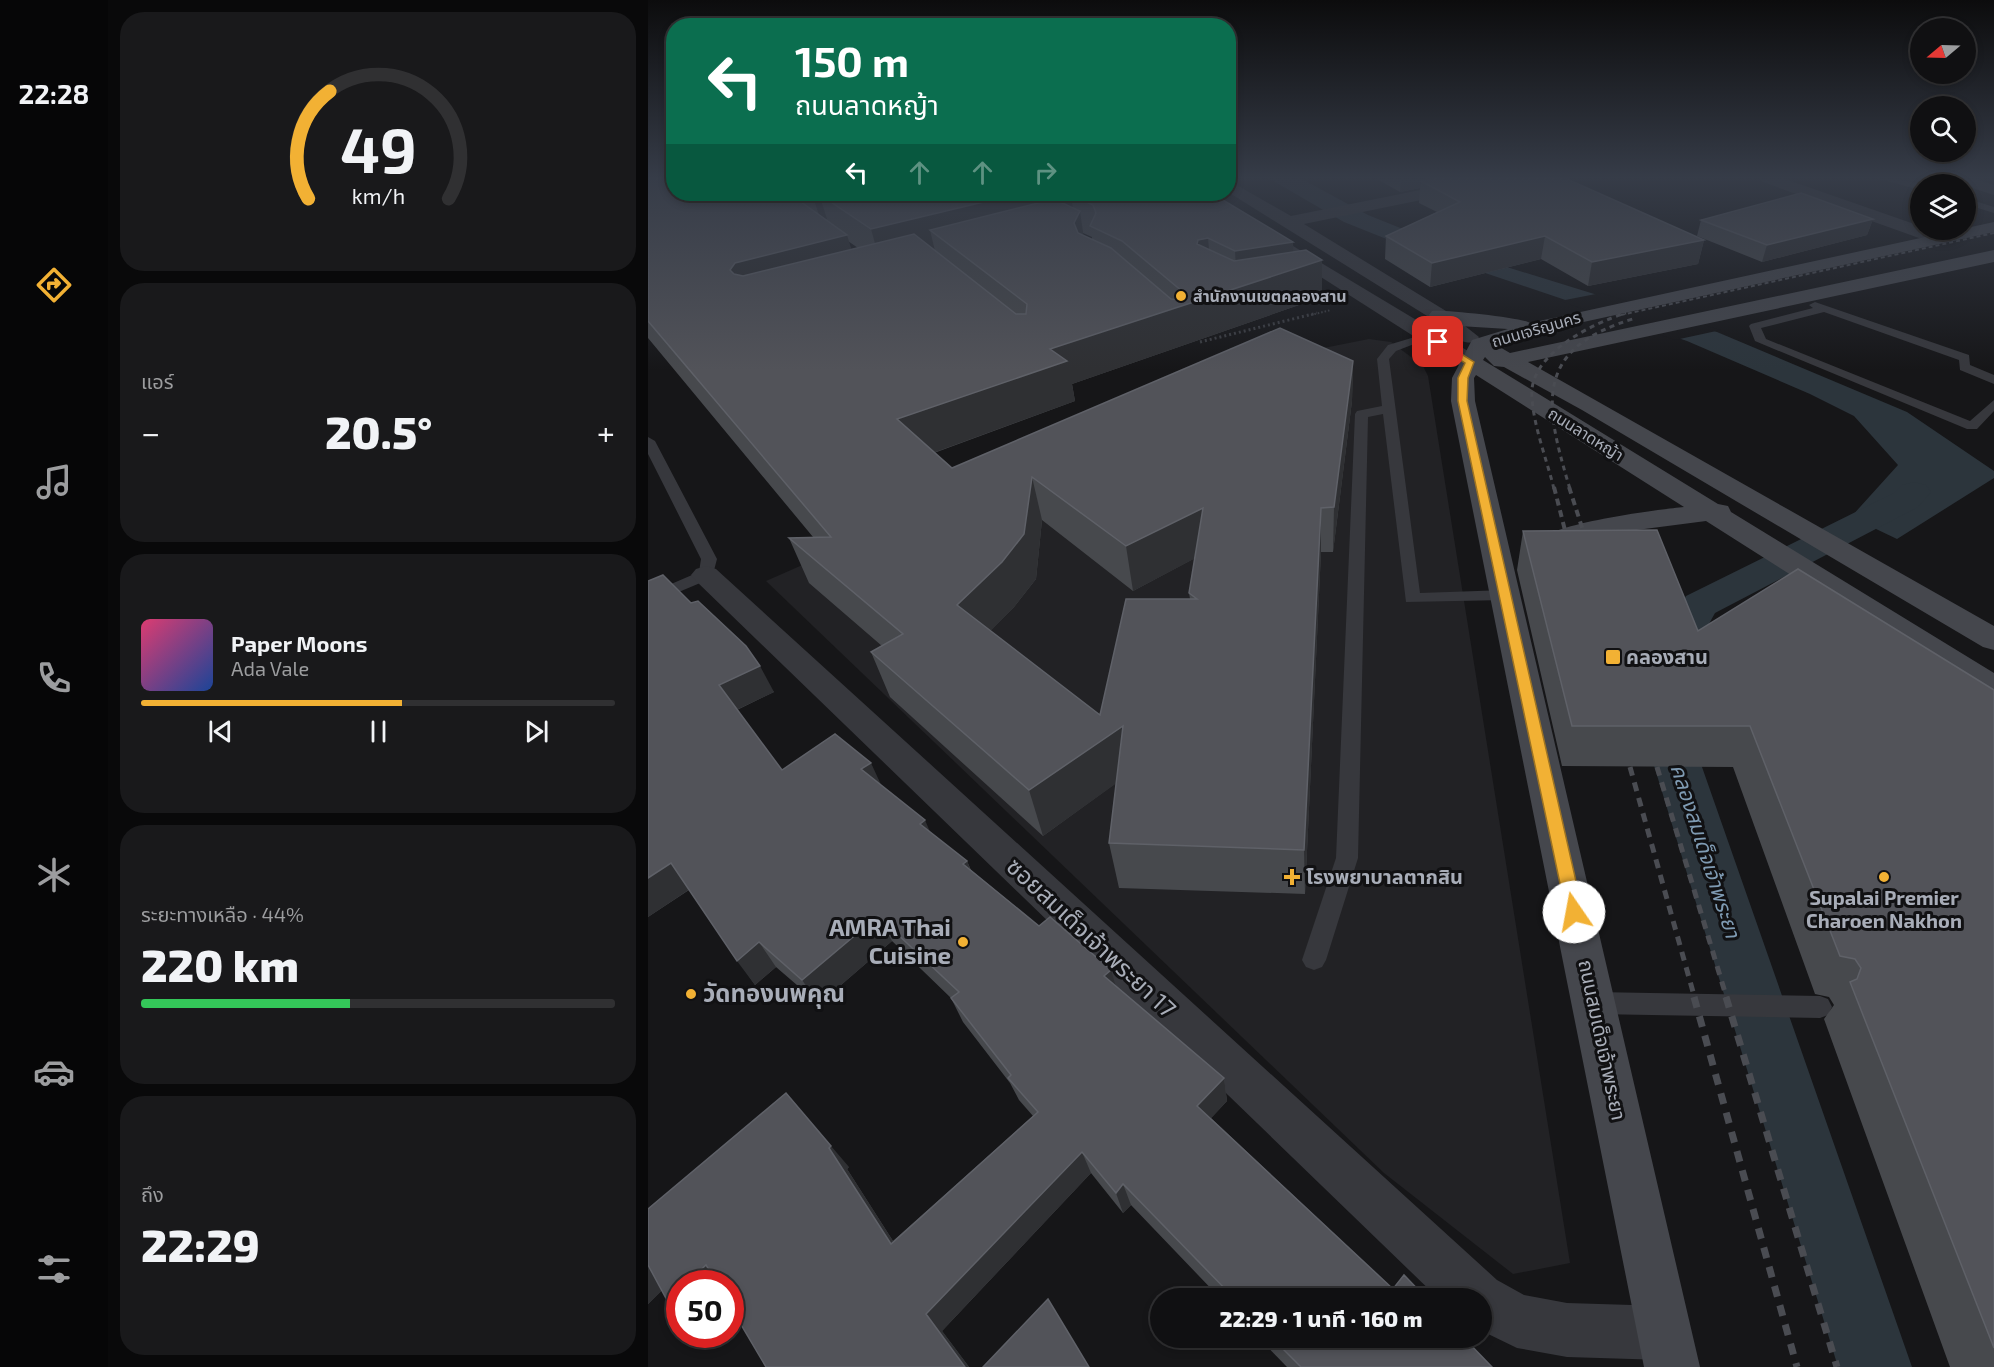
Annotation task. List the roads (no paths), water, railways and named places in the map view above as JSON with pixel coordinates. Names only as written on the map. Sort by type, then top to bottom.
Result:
[{"type":"main road","name":"ถนนเจริญนคร","points":[[1475,353],[1559,321],[1922,243]]},
{"type":"main road","points":[[1951,243],[1992,257]]},
{"type":"main road","name":"ถนนเจริญนคร","points":[[1475,353],[1511,361],[1992,257]]},
{"type":"main road","points":[[1439,315],[1481,322],[1559,321]]},
{"type":"main road","points":[[1590,405],[1579,372],[1581,358],[1586,352],[1619,338]]},
{"type":"main road","name":"ถนนลาดหญ้า","points":[[1475,353],[1712,513],[1994,688]]},
{"type":"main road","name":"ถนนสมเด็จเจ้าพระยา","points":[[1475,353],[1463,378],[1463,401],[1668,1350]]},
{"type":"main road","name":"ถนนลาดหญ้า","points":[[1511,361],[1994,640]]},
{"type":"main road","points":[[1503,579],[1588,530],[1650,518],[1767,509]]},
{"type":"street","name":"ถนนลาดหญ้า","points":[[1278,243],[1325,278],[1429,336],[1475,353]]},
{"type":"street","name":"ถนนลาดหญ้า","points":[[1323,243],[1439,315],[1475,353]]},
{"type":"street","name":"ซอยสมเด็จเจ้าพระยา 17","points":[[706,575],[1466,1288]]},
{"type":"street","points":[[1492,1307],[1517,1322],[1668,1350]]},
{"type":"lane","points":[[1797,299],[1965,358],[1964,367],[1994,380]]},
{"type":"lane","points":[[1824,308],[1755,326],[1761,341],[1972,426],[1994,404]]},
{"type":"lane","points":[[1429,336],[1392,348],[1383,359],[1412,598],[1503,579]]},
{"type":"lane","points":[[1314,960],[1347,858],[1362,414],[1388,409]]},
{"type":"lane","points":[[648,441],[709,559],[706,575],[648,600]]},
{"type":"lane","points":[[1594,1003],[1820,1007]]},
{"type":"waterway","name":"คลองสมเด็จเจ้าพระยา","points":[[1875,1367],[1652,687],[1700,605],[1906,500],[1914,492]]},
{"type":"railway","points":[[1621,315],[1949,243]]},
{"type":"railway","points":[[1554,489],[1535,421],[1532,398],[1533,382],[1540,368],[1565,343],[1597,324],[1626,313]]},
{"type":"railway","points":[[1570,489],[1555,430],[1552,405],[1555,382],[1563,363],[1579,345],[1603,330],[1636,318]]},
{"type":"railway","points":[[1554,487],[1569,546]]},
{"type":"railway","points":[[1569,487],[1588,546]]},
{"type":"railway","points":[[1630,767],[1695,999]]},
{"type":"railway","points":[[1657,767],[1727,999]]},
{"type":"railway","points":[[1694,997],[1797,1367]]},
{"type":"railway","points":[[1726,997],[1837,1367]]},
{"type":"place","name":"สำนักงานเขตคลองสาน","points":[[1181,296]]},
{"type":"place","name":"คลองสาน","points":[[1613,657]]},
{"type":"place","name":"โรงพยาบาลตากสิน","points":[[1292,877]]},
{"type":"place","name":"Supalai Premier Charoen Nakhon","points":[[1884,877]]},
{"type":"place","name":"AMRA Thai Cuisine","points":[[963,942]]},
{"type":"place","name":"วัดทองนพคุณ","points":[[691,994]]}]
